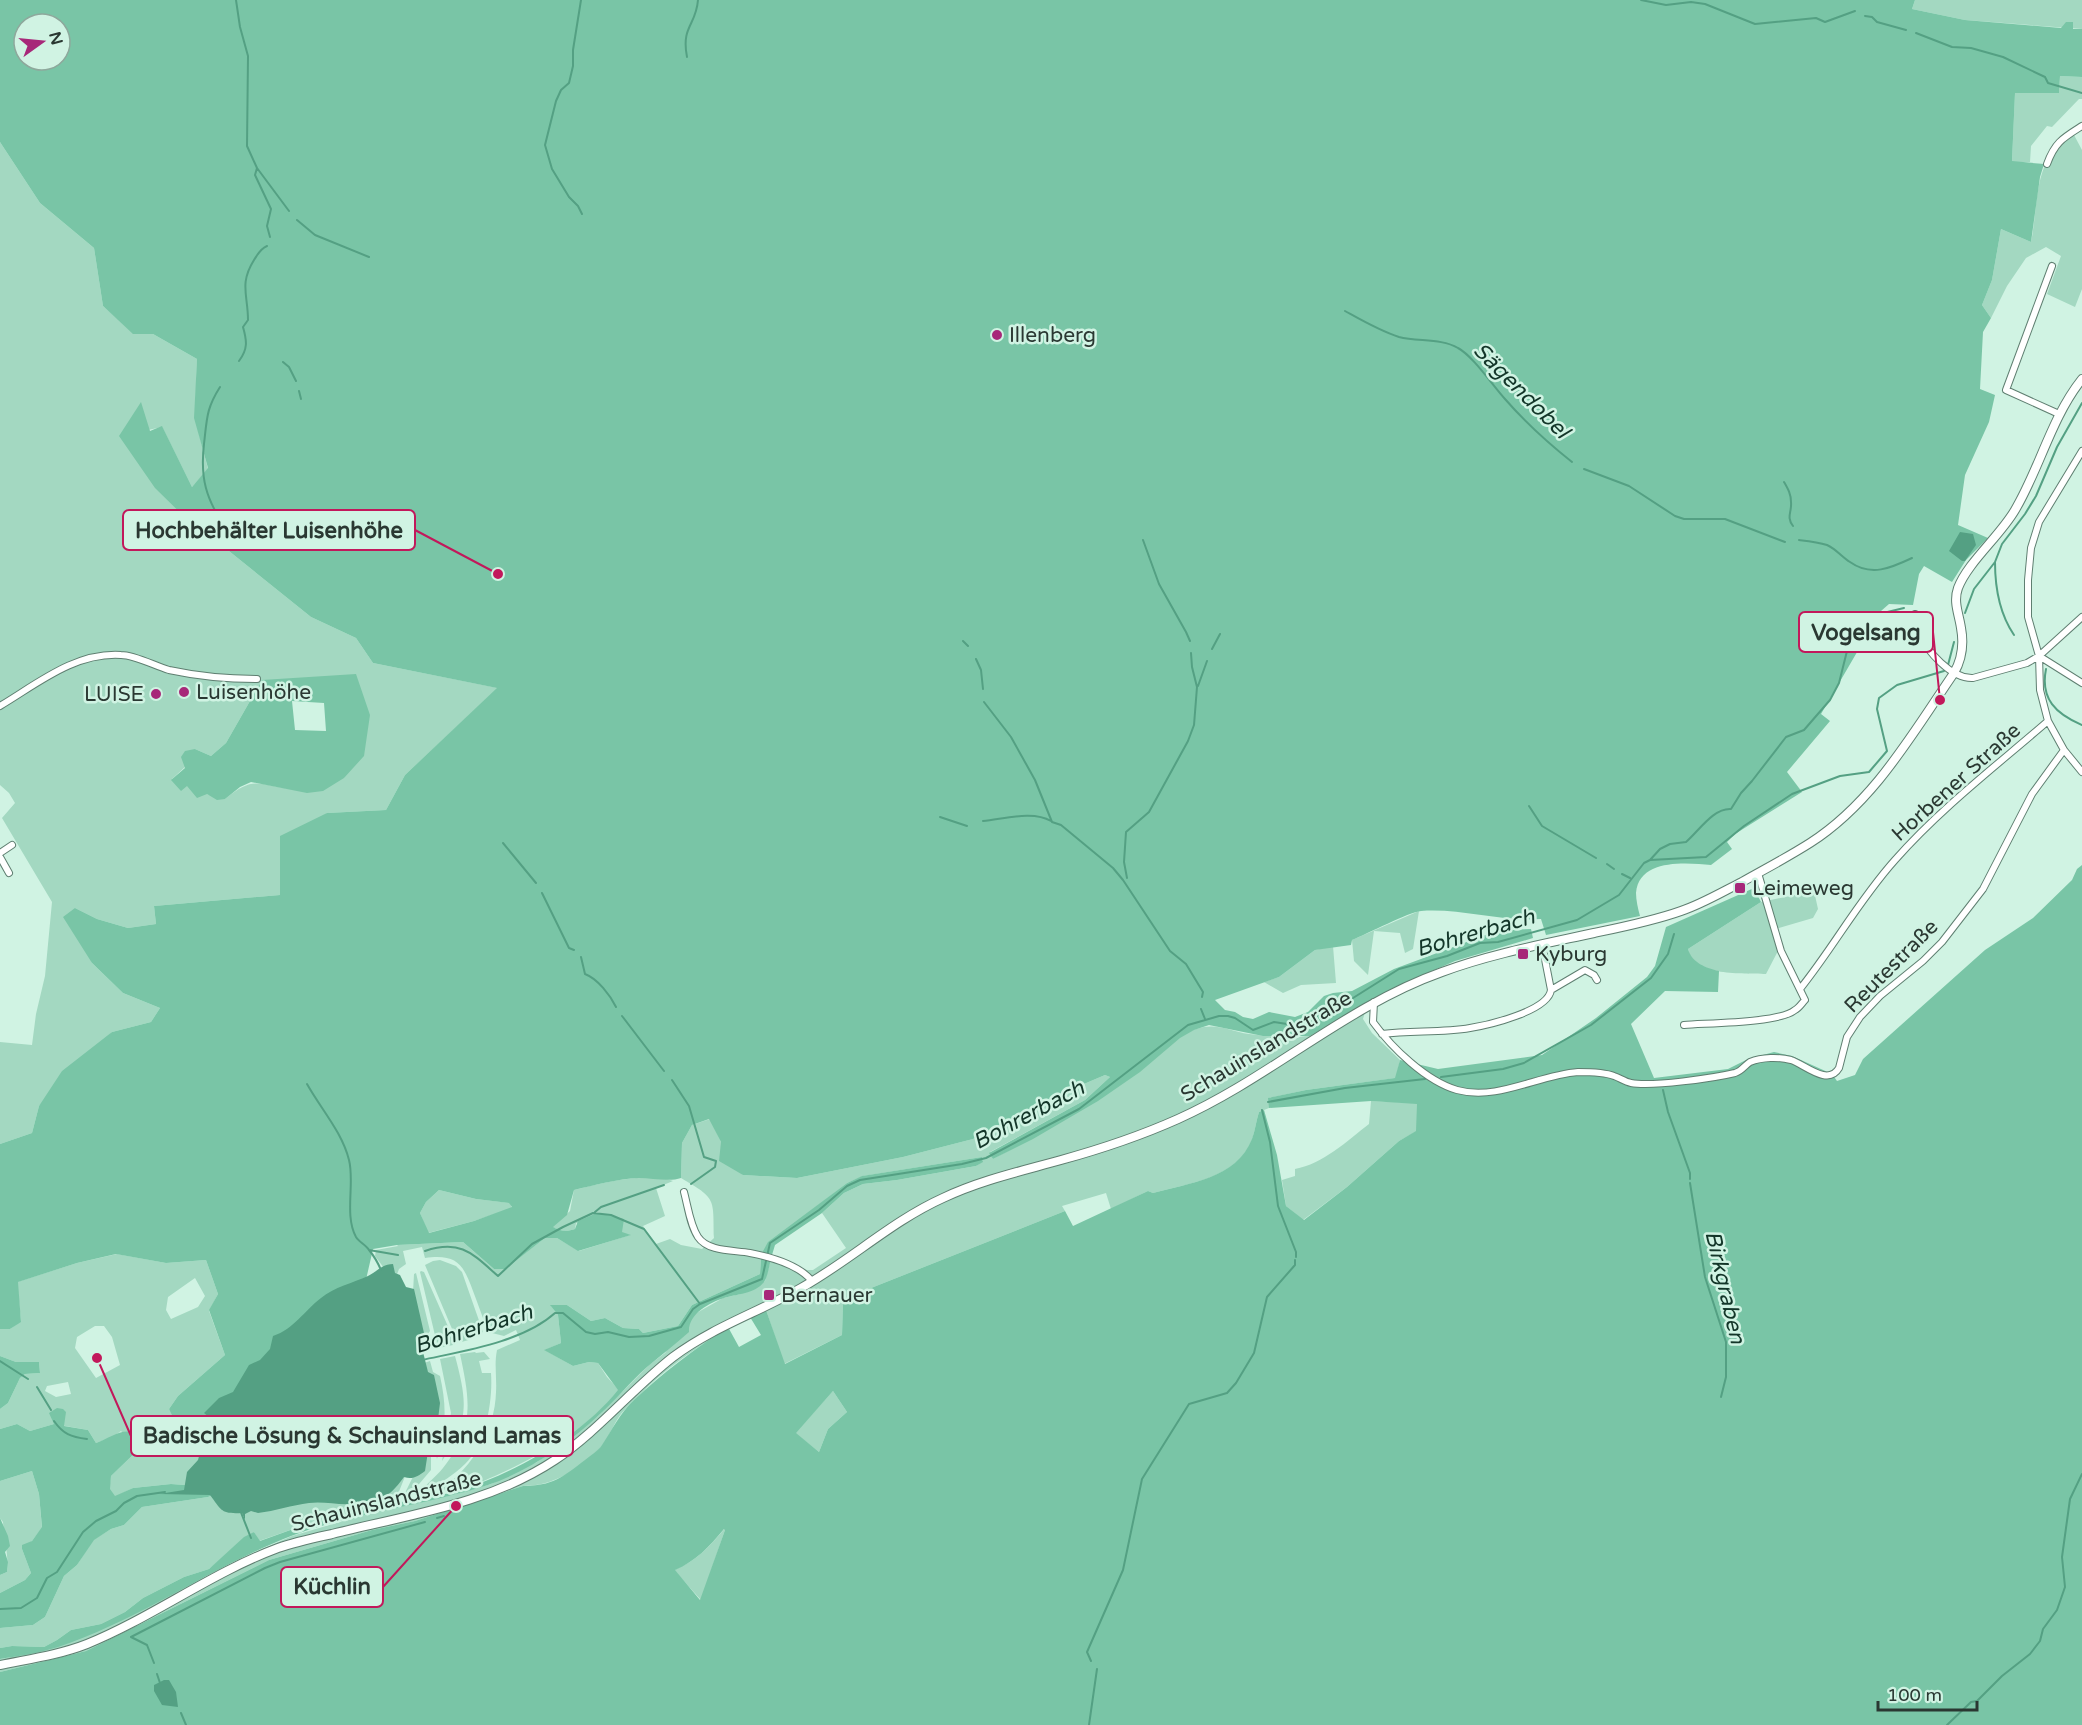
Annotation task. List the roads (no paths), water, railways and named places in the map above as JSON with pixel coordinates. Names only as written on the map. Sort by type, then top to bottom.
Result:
[{"type":"main road","name":"Schauinslandstraße","points":[[0,1665],[56,1654],[92,1642],[254,1558],[284,1546],[455,1504],[512,1484],[570,1449],[674,1357],[704,1336],[812,1281],[894,1224],[941,1198],[1136,1136],[1199,1109],[1259,1076],[1374,1002],[1436,974],[1542,944],[1643,922],[1684,910],[1758,873],[1812,842],[1847,814],[1882,776],[1952,671],[1960,663],[1963,643],[1956,604],[1959,586],[2014,512],[2060,414],[2082,379]]},
{"type":"street","points":[[2047,164],[2053,148],[2062,138],[2082,126]]},
{"type":"street","points":[[2052,266],[2006,390],[2060,414]]},
{"type":"street","points":[[2082,451],[2039,522],[2031,548],[2028,580],[2028,617],[2039,656],[2040,690],[2048,721],[2064,750],[2082,772]]},
{"type":"street","points":[[1915,614],[1920,634],[1939,662],[1965,679],[2027,663],[2039,656],[2082,617]]},
{"type":"street","points":[[0,706],[60,669],[110,655],[124,654],[171,670],[256,679]]},
{"type":"street","points":[[2039,656],[2082,682]]},
{"type":"street","name":"Horbener Straße","points":[[1684,1025],[1783,1016],[1794,1011],[1804,1000],[1800,989],[1894,861],[1934,819],[2048,721]]},
{"type":"street","name":"Reutestraße","points":[[1374,1002],[1373,1022],[1397,1050],[1441,1084],[1465,1092],[1482,1094],[1580,1072],[1612,1075],[1630,1083],[1665,1082],[1738,1072],[1750,1062],[1775,1058],[1793,1061],[1824,1075],[1832,1074],[1837,1072],[1847,1037],[1860,1017],[1880,996],[1923,961],[1942,942],[1983,889],[2031,794],[2064,750]]},
{"type":"street","points":[[9,873],[0,855],[12,845]]},
{"type":"street","points":[[1758,873],[1781,951],[1800,989]]},
{"type":"street","points":[[1382,1034],[1471,1028],[1499,1021],[1544,1003],[1550,996],[1551,990],[1542,944]]},
{"type":"street","points":[[1551,990],[1585,970],[1594,975],[1597,980]]},
{"type":"street","points":[[684,1192],[694,1229],[700,1240],[715,1248],[771,1258],[804,1272],[812,1281]]},
{"type":"waterway","points":[[236,0],[248,56],[247,146],[257,168],[255,175],[271,209],[267,226],[270,237]]},
{"type":"waterway","points":[[581,0],[569,83],[561,90],[556,101],[545,145],[552,169],[582,214]]},
{"type":"waterway","points":[[687,57],[687,32],[695,16],[698,0]]},
{"type":"waterway","points":[[1641,0],[1666,5],[1691,2],[1705,4],[1755,24],[1816,18],[1825,22],[1855,11]]},
{"type":"waterway","points":[[1865,16],[1872,17],[1877,22],[1906,30]]},
{"type":"waterway","points":[[1916,33],[1952,47],[1971,48],[2003,57],[2045,77],[2048,83],[2082,93]]},
{"type":"waterway","points":[[257,168],[289,211]]},
{"type":"waterway","points":[[297,220],[315,235],[369,257]]},
{"type":"waterway","points":[[239,361],[246,345],[243,327],[248,320],[245,290],[247,276],[258,254],[267,246]]},
{"type":"waterway","name":"Sägendobel","points":[[1345,311],[1378,329],[1399,337],[1437,341],[1458,348],[1476,364],[1529,424],[1572,462]]},
{"type":"waterway","points":[[283,362],[289,367],[296,381]]},
{"type":"waterway","points":[[220,387],[208,414],[203,467],[209,497],[225,527]]},
{"type":"waterway","points":[[299,391],[301,399]]},
{"type":"waterway","points":[[1965,613],[1974,589],[1995,562],[2002,544],[2036,496],[2057,447],[2082,403]]},
{"type":"waterway","name":"Sägendobel","points":[[1584,469],[1629,486],[1675,516],[1684,519],[1725,519],[1785,542]]},
{"type":"waterway","points":[[1784,482],[1790,496],[1790,517],[1793,526]]},
{"type":"waterway","points":[[1143,540],[1159,584],[1190,641]]},
{"type":"waterway","name":"Sägendobel","points":[[1799,540],[1827,545],[1858,567],[1866,569],[1889,568],[1912,558]]},
{"type":"waterway","points":[[1995,562],[1999,600],[2014,635]]},
{"type":"waterway","points":[[1650,860],[1660,849],[1670,844],[1686,842],[1718,812],[1731,809],[1786,737],[1804,730],[1830,700],[1839,683],[1849,643],[1857,629],[1879,614],[1904,608]]},
{"type":"waterway","points":[[1212,649],[1220,634]]},
{"type":"waterway","points":[[963,641],[968,646]]},
{"type":"waterway","name":"Bohrerbach","points":[[422,1360],[474,1349],[510,1338],[542,1323],[555,1313],[563,1313],[586,1332],[595,1334],[608,1332],[629,1337],[649,1336],[681,1327],[693,1309],[700,1304],[762,1279],[770,1243],[819,1210],[847,1186],[860,1180],[986,1158],[1079,1109],[1188,1025],[1219,1016],[1228,1016],[1253,1030],[1274,1022],[1300,1026],[1311,1022],[1326,1006],[1338,999],[1353,998],[1399,969],[1447,956],[1480,943],[1498,942],[1577,920],[1619,895],[1644,863],[1650,860],[1706,857],[1744,826],[1792,794],[1840,776],[1869,772],[1887,751],[1877,709],[1879,698],[1897,685],[1944,671],[1948,665],[1954,642]]},
{"type":"waterway","points":[[1127,878],[1124,862],[1126,832],[1149,812],[1188,741],[1194,725],[1197,687],[1191,653]]},
{"type":"waterway","points":[[976,659],[981,670],[983,689]]},
{"type":"waterway","points":[[1198,686],[1207,661]]},
{"type":"waterway","points":[[2046,669],[2045,689],[2052,704],[2065,716],[2082,725]]},
{"type":"waterway","points":[[984,702],[1011,737],[1035,780],[1052,822],[1061,825],[1113,868],[1170,951],[1186,964],[1203,992],[1202,997]]},
{"type":"waterway","points":[[1529,806],[1542,826],[1596,858]]},
{"type":"waterway","points":[[983,821],[1027,816],[1036,816],[1051,821]]},
{"type":"waterway","points":[[940,817],[967,826]]},
{"type":"waterway","points":[[503,843],[536,883]]},
{"type":"waterway","points":[[1607,864],[1614,869]]},
{"type":"waterway","points":[[1622,874],[1630,878]]},
{"type":"waterway","points":[[542,893],[569,948],[574,950]]},
{"type":"waterway","points":[[1441,1077],[1503,1069],[1524,1063],[1591,1025],[1651,978],[1668,954],[1674,934]]},
{"type":"waterway","points":[[581,957],[585,974],[603,988],[616,1007]]},
{"type":"waterway","points":[[1201,1009],[1205,1019]]},
{"type":"waterway","points":[[622,1016],[664,1071]]},
{"type":"waterway","points":[[1268,1102],[1345,1088],[1425,1079]]},
{"type":"waterway","points":[[672,1080],[689,1106],[704,1157],[716,1161],[715,1167],[691,1184]]},
{"type":"waterway","points":[[307,1084],[346,1150],[351,1169],[352,1228],[356,1237],[371,1252],[381,1270]]},
{"type":"waterway","name":"Birkgraben","points":[[1663,1090],[1690,1179]]},
{"type":"waterway","points":[[1262,1110],[1270,1142],[1278,1206],[1296,1257]]},
{"type":"waterway","name":"Birkgraben","points":[[1690,1183],[1705,1277],[1726,1342],[1726,1377],[1721,1397]]},
{"type":"waterway","points":[[595,1212],[601,1207],[664,1185]]},
{"type":"waterway","points":[[425,1251],[448,1247],[466,1251],[498,1276],[532,1244],[563,1227],[593,1213],[611,1215],[644,1229],[700,1304]]},
{"type":"waterway","points":[[369,1250],[398,1255]]},
{"type":"waterway","points":[[1091,1661],[1087,1652],[1123,1570],[1142,1479],[1189,1404],[1227,1393],[1236,1383],[1254,1353],[1267,1297],[1295,1265],[1295,1260]]},
{"type":"waterway","points":[[0,1361],[28,1379]]},
{"type":"waterway","points":[[37,1387],[51,1410]]},
{"type":"waterway","points":[[54,1421],[68,1434],[87,1439]]},
{"type":"waterway","points":[[1947,1725],[1971,1702],[1977,1701],[2002,1676],[2030,1654],[2040,1641],[2043,1629],[2057,1610],[2065,1587],[2062,1557],[2070,1499],[2082,1474]]},
{"type":"waterway","name":"Bohrerbach","points":[[0,1609],[21,1608],[37,1598],[47,1578],[57,1572],[83,1532],[96,1521],[116,1511],[124,1503],[137,1496],[165,1492]]},
{"type":"waterway","points":[[240,1510],[251,1538]]},
{"type":"waterway","points":[[437,1518],[444,1516]]},
{"type":"waterway","points":[[131,1637],[280,1562],[425,1522]]},
{"type":"waterway","points":[[131,1637],[147,1645],[154,1663]]},
{"type":"waterway","points":[[1089,1725],[1097,1669]]},
{"type":"waterway","points":[[157,1674],[160,1683]]},
{"type":"waterway","points":[[181,1713],[186,1725]]},
{"type":"place","name":"Illenberg","points":[[997,335]]},
{"type":"place","name":"Hochbehälter Luisenhöhe","points":[[498,574]]},
{"type":"place","name":"Luisenhöhe","points":[[184,692]]},
{"type":"place","name":"LUISE","points":[[156,694]]},
{"type":"place","name":"Vogelsang","points":[[1940,700]]},
{"type":"place","name":"Leimeweg","points":[[1740,888]]},
{"type":"place","name":"Kyburg","points":[[1523,954]]},
{"type":"place","name":"Bernauer","points":[[769,1295]]},
{"type":"place","name":"Badische Lösung & Schauinsland Lamas","points":[[97,1358]]},
{"type":"place","name":"Küchlin","points":[[456,1506]]}]
